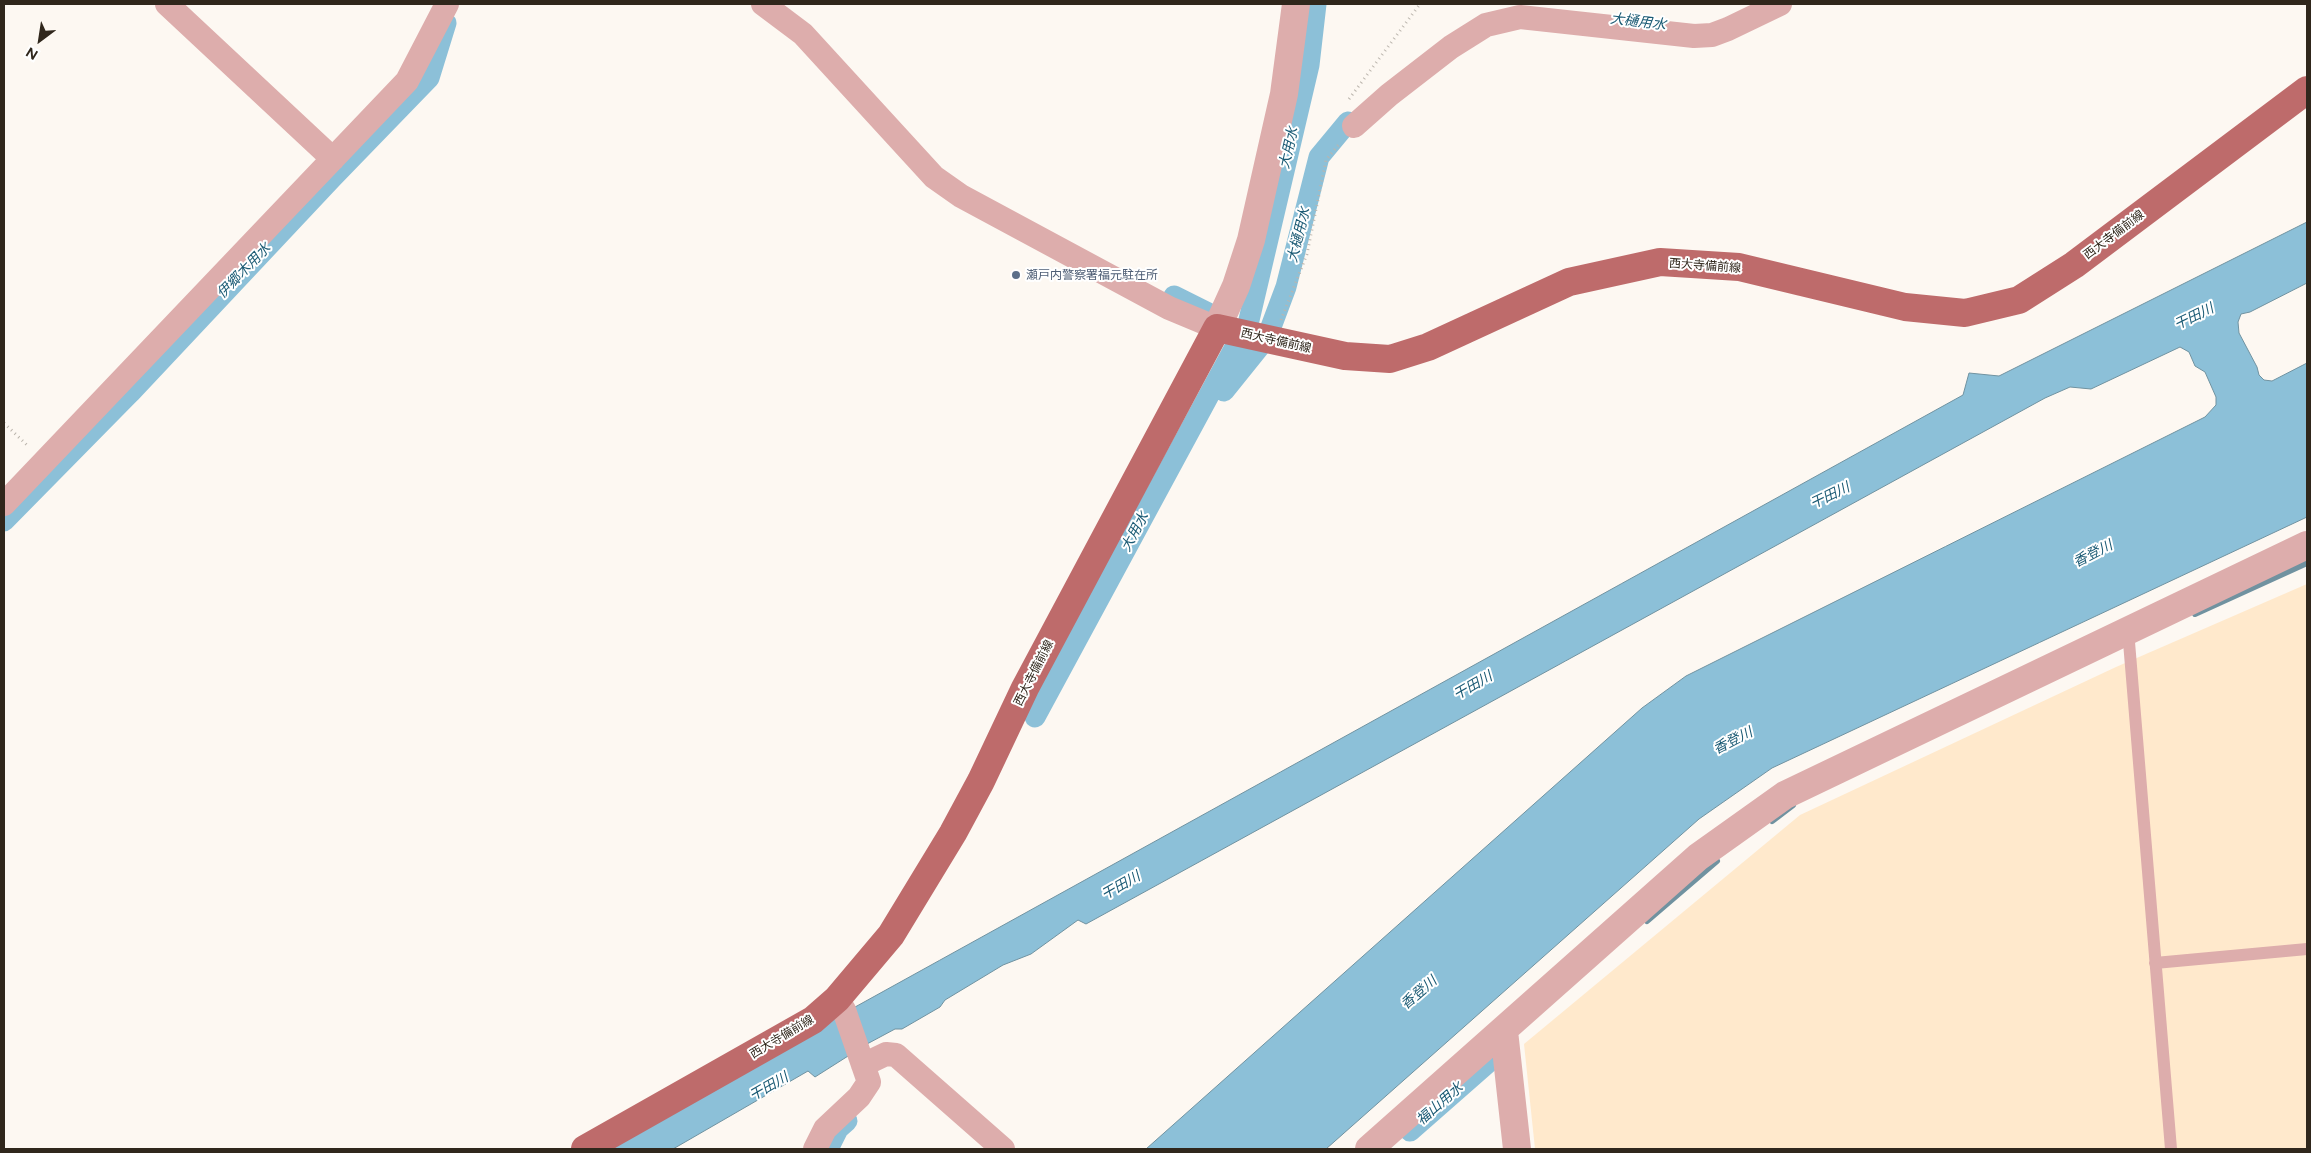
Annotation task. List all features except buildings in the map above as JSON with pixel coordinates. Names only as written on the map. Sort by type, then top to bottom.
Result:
[{"type":"main road","name":"西大寺備前線","points":[[585,1149],[840,1004],[891,935],[953,833],[981,781],[1025,688],[1217,328],[1345,356],[1390,359],[1428,347],[1569,282],[1660,262],[1739,267],[1904,307],[1965,312],[2019,300],[2074,265],[2307,90]]},
{"type":"street","points":[[167,4],[333,159]]},
{"type":"street","points":[[4,504],[407,82],[447,4]]},
{"type":"street","points":[[763,4],[804,34],[934,177],[961,196],[1169,308],[1217,328],[1236,286],[1253,231],[1284,94],[1296,4]]},
{"type":"street","points":[[1354,126],[1389,95],[1451,47],[1486,25],[1520,16],[1694,36],[1712,35],[1780,4]]},
{"type":"street","points":[[1369,1149],[1698,857],[1785,795],[2307,545]]},
{"type":"street","points":[[815,1149],[825,1129],[859,1097],[869,1082],[840,1004]]},
{"type":"street","points":[[1504,1031],[1517,1149]]},
{"type":"street","points":[[862,1061],[886,1054],[896,1056],[1003,1149]]},
{"type":"lane","points":[[2128,630],[2171,1149]]},
{"type":"lane","points":[[2155,963],[2307,949]]},
{"type":"path","points":[[1273,340],[1307,254],[1326,160],[1354,126],[1349,99],[1420,4]]},
{"type":"path","points":[[4,423],[45,462]]},
{"type":"shaded area","points":[[2307,584],[2307,1149],[1535,1149],[1524,1044],[1800,815],[2116,667]]},
{"type":"water","points":[[2307,222],[2307,283],[2250,312],[2241,314],[2238,322],[2239,333],[2257,367],[2259,375],[2264,380],[2272,381],[2307,363],[2307,517],[1772,768],[1699,819],[1326,1149],[1146,1149],[1642,708],[1686,676],[2205,417],[2216,405],[2216,397],[2205,372],[2195,366],[2189,352],[2180,347],[2091,389],[2070,387],[2045,398],[1086,924],[1078,920],[1031,954],[1003,965],[945,1000],[940,1007],[902,1029],[895,1029],[867,1044],[815,1077],[808,1071],[673,1149],[598,1149],[1963,395],[1969,373],[1999,376]]},
{"type":"waterway","name":"大用水","points":[[1249,320],[1309,65],[1316,4]]},
{"type":"waterway","name":"伊郷木用水","points":[[4,521],[130,393],[332,178],[429,78],[446,23]]},
{"type":"waterway","name":"大樋用水","points":[[1271,327],[1286,287],[1319,157],[1348,122]]},
{"type":"waterway","points":[[1174,296],[1208,313]]},
{"type":"waterway","name":"大樋用水","points":[[1224,391],[1261,345]]},
{"type":"waterway","name":"大用水","points":[[1035,717],[1235,347]]},
{"type":"waterway","points":[[2195,614],[2307,563]]},
{"type":"waterway","points":[[1772,821],[1793,805]]},
{"type":"waterway","points":[[1647,921],[1717,861]]},
{"type":"waterway","name":"福山用水","points":[[1410,1131],[1492,1059]]},
{"type":"waterway","name":"大用水","points":[[828,1149],[838,1129],[847,1121]]},
{"type":"place","name":"瀬戸内警察署福元駐在所","points":[[1016,275]]},
{"type":"water label","name":"干田川","points":[[2194,317]]},
{"type":"water label","name":"干田川","points":[[1830,496]]},
{"type":"water label","name":"香登川","points":[[2093,554]]},
{"type":"water label","name":"干田川","points":[[1473,686]]},
{"type":"water label","name":"香登川","points":[[1733,741]]},
{"type":"water label","name":"干田川","points":[[1121,886]]},
{"type":"water label","name":"香登川","points":[[1419,993]]},
{"type":"water label","name":"干田川","points":[[769,1087]]}]
